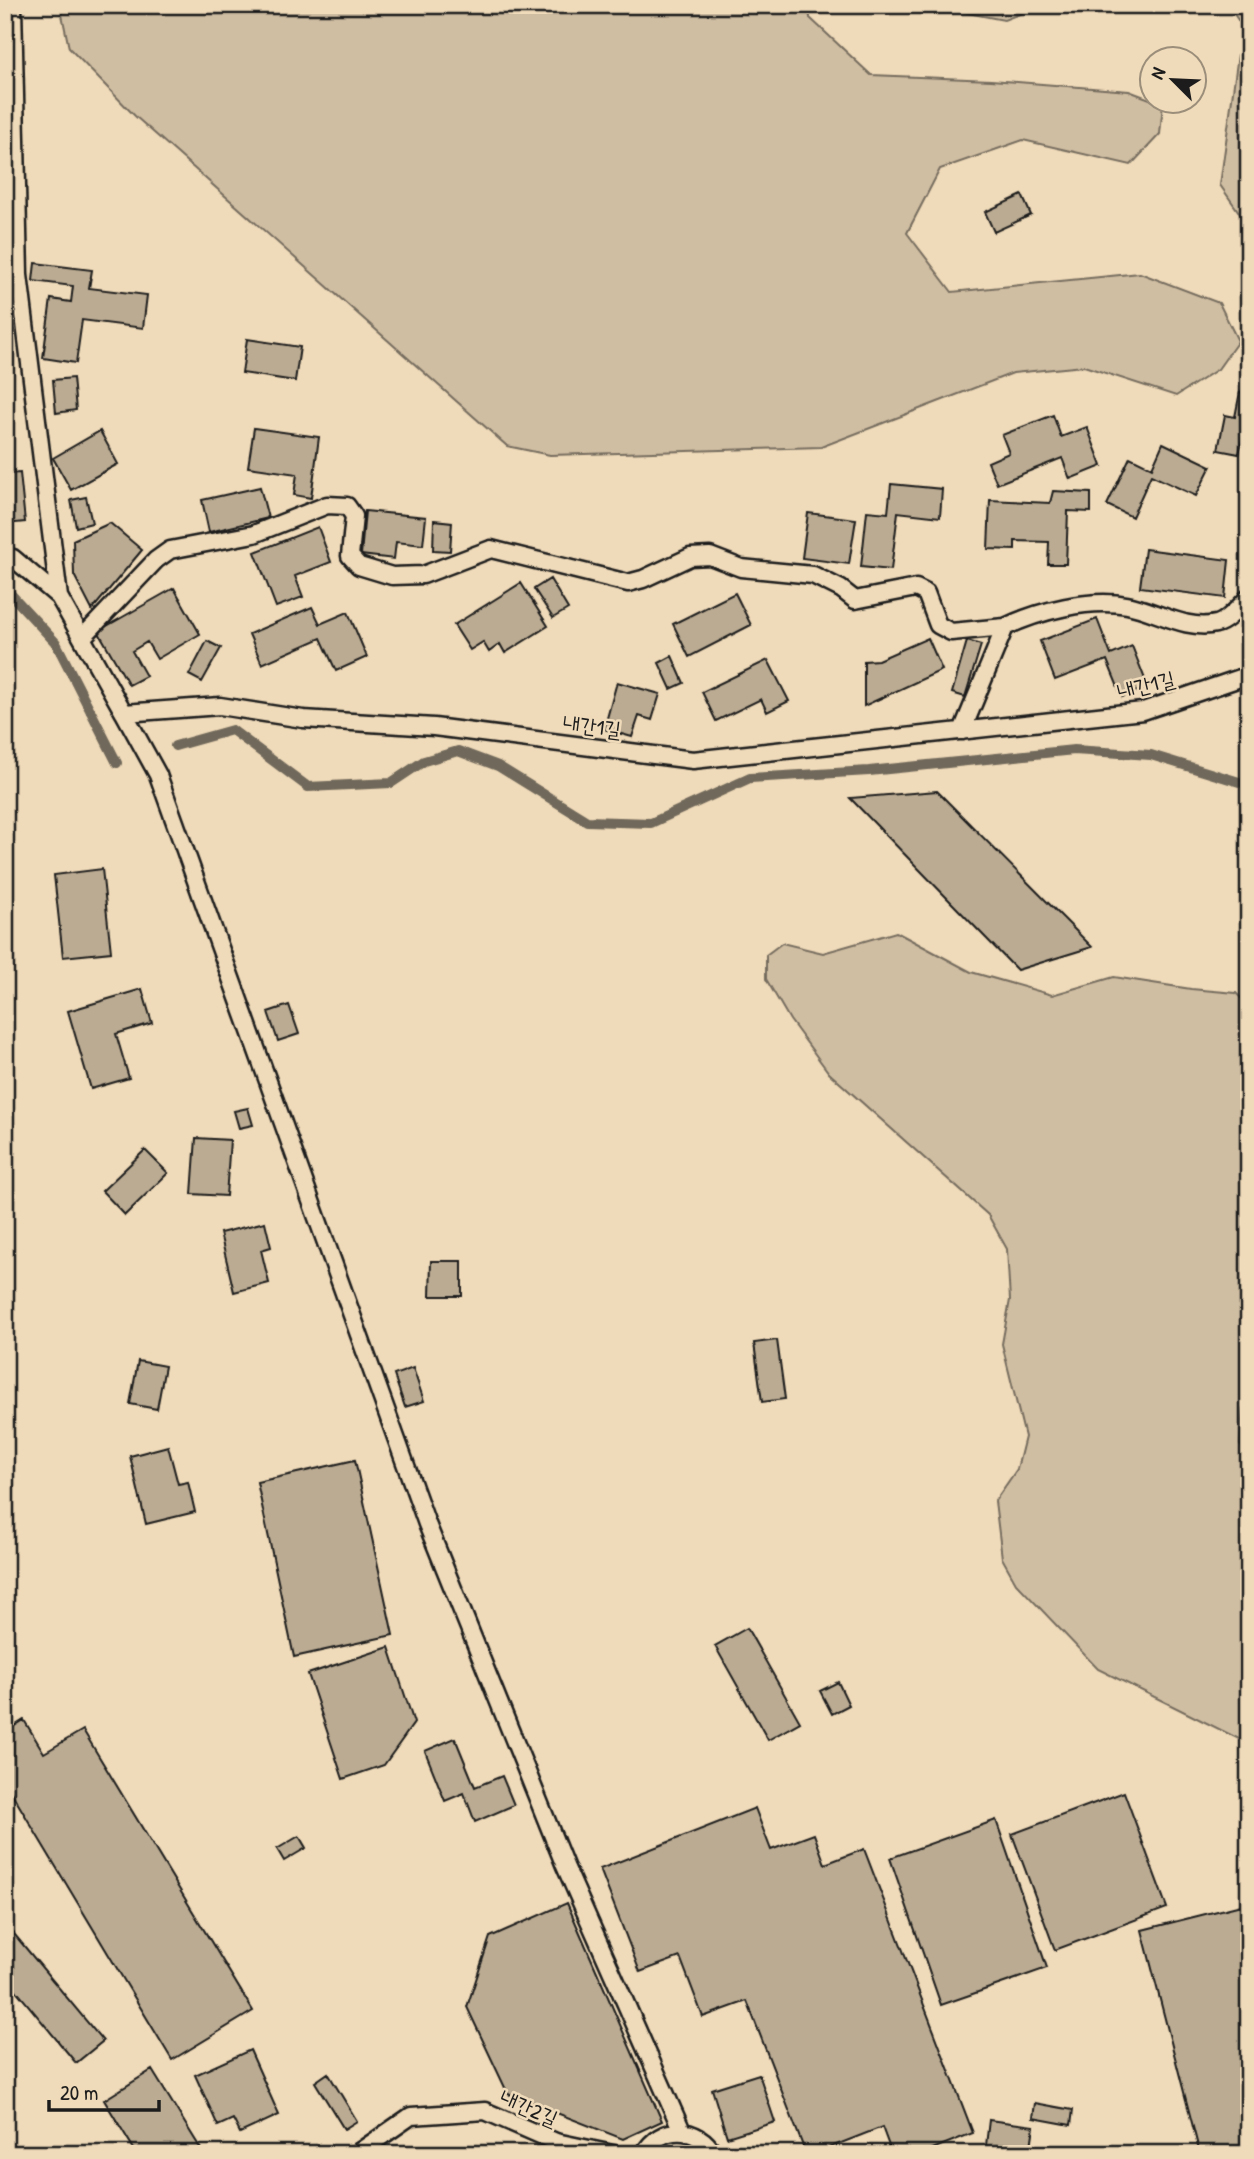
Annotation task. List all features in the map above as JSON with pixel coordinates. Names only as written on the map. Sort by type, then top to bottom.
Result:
[{"type":"lane","points":[[13,5],[19,275],[59,597]]},
{"type":"lane","points":[[82,638],[156,559],[170,550],[254,534],[327,505],[347,506],[354,516],[350,556],[359,566],[392,576],[423,575],[491,549],[628,583],[643,579],[690,557],[710,556],[741,568],[813,575],[841,589],[855,600],[916,588],[926,593],[938,625],[951,632],[1005,627],[1030,615],[1079,605],[1125,604],[1201,627],[1220,624],[1249,597]]},
{"type":"lane","points":[[5,556],[13,558],[59,597],[158,775],[427,1524],[565,1866],[682,2131]]},
{"type":"lane","points":[[962,730],[1005,627]]},
{"type":"lane","name":"내간1길","points":[[124,713],[220,706],[303,719],[434,727],[693,760],[1143,711],[1249,675]]},
{"type":"lane","name":"내간2길","points":[[356,2154],[411,2116],[485,2111],[556,2142],[614,2154]]},
{"type":"lane","points":[[644,2154],[657,2138],[666,2133],[682,2131],[697,2135],[710,2146],[714,2154]]},
{"type":"shaded area","points":[[60,5],[809,5],[810,18],[871,75],[991,80],[1129,91],[1138,94],[1138,116],[1162,116],[1160,134],[1131,165],[1023,140],[940,169],[907,233],[952,292],[1140,273],[1219,303],[1238,341],[1218,369],[1176,396],[1084,366],[1013,373],[821,447],[550,455],[507,446],[135,116],[69,48]]},
{"type":"shaded area","points":[[941,5],[1043,5],[1004,20],[941,8]]},
{"type":"shaded area","points":[[1228,5],[1249,5],[1249,221],[1241,215],[1220,185],[1242,26]]},
{"type":"shaded area","points":[[896,932],[971,972],[1052,995],[1114,977],[1236,993],[1249,1006],[1249,1404],[1243,1408],[1240,1445],[1249,1458],[1249,1740],[1239,1739],[1098,1669],[1016,1583],[1002,1558],[995,1501],[1017,1469],[1025,1437],[1002,1344],[1010,1300],[1007,1249],[988,1215],[829,1073],[790,1020],[766,979],[766,955],[782,943],[823,953]]},
{"type":"building","points":[[1022,195],[1031,215],[994,232],[985,212]]},
{"type":"building","points":[[35,263],[92,270],[89,288],[147,295],[143,328],[82,320],[76,363],[43,358],[51,299],[71,302],[73,286],[33,281]]},
{"type":"building","points":[[247,339],[300,347],[295,381],[242,373]]},
{"type":"building","points":[[73,378],[76,410],[56,413],[53,380]]},
{"type":"building","points":[[1240,392],[1249,394],[1249,421],[1246,421],[1239,454],[1218,450],[1225,415],[1235,417]]},
{"type":"building","points":[[1053,415],[1061,437],[1087,427],[1102,466],[1070,479],[1062,458],[997,484],[988,462],[1009,453],[1002,435]]},
{"type":"building","points":[[254,428],[319,437],[311,498],[294,495],[297,474],[248,467]]},
{"type":"building","points":[[100,431],[118,464],[71,490],[53,458]]},
{"type":"building","points":[[1163,443],[1211,466],[1196,496],[1151,475],[1132,517],[1107,505],[1130,457],[1152,468]]},
{"type":"building","points":[[20,473],[25,522],[5,524],[5,474]]},
{"type":"building","points":[[891,484],[942,489],[940,517],[898,512],[891,570],[861,567],[867,511],[888,513]]},
{"type":"building","points":[[260,487],[268,518],[209,532],[202,500]]},
{"type":"building","points":[[1053,491],[1091,493],[1091,512],[1068,511],[1066,564],[1048,564],[1049,542],[1015,541],[1015,550],[988,549],[990,500],[1050,503]]},
{"type":"building","points":[[86,497],[92,523],[76,527],[71,500]]},
{"type":"building","points":[[365,511],[426,517],[423,545],[396,542],[394,559],[361,555]]},
{"type":"building","points":[[808,513],[856,519],[849,564],[802,558]]},
{"type":"building","points":[[434,520],[452,522],[450,551],[433,550]]},
{"type":"building","points":[[110,523],[142,550],[92,610],[74,575],[73,540]]},
{"type":"building","points":[[318,527],[331,562],[295,576],[303,597],[276,607],[255,552]]},
{"type":"building","points":[[1145,549],[1229,560],[1225,598],[1140,587]]},
{"type":"building","points":[[550,579],[568,609],[553,618],[534,589]]},
{"type":"building","points":[[521,583],[548,626],[505,653],[500,644],[489,652],[483,642],[470,650],[454,625]]},
{"type":"building","points":[[174,588],[200,634],[157,659],[147,642],[132,651],[146,676],[129,685],[98,631]]},
{"type":"building","points":[[735,593],[751,625],[689,657],[673,624]]},
{"type":"building","points":[[312,607],[320,624],[348,612],[367,657],[336,671],[321,638],[262,664],[249,634]]},
{"type":"building","points":[[1097,619],[1111,655],[1132,646],[1148,687],[1122,697],[1107,660],[1055,680],[1040,641]]},
{"type":"building","points":[[928,638],[942,670],[864,706],[864,661],[878,660]]},
{"type":"building","points":[[207,641],[221,648],[202,682],[189,675]]},
{"type":"building","points":[[967,641],[981,645],[965,697],[952,693]]},
{"type":"building","points":[[672,656],[684,683],[671,689],[659,663]]},
{"type":"building","points":[[768,660],[789,701],[767,712],[761,699],[716,721],[702,692]]},
{"type":"building","points":[[617,682],[660,694],[652,720],[639,716],[632,737],[604,729]]},
{"type":"building","points":[[937,791],[1092,947],[1017,970],[850,798]]},
{"type":"building","points":[[102,869],[111,952],[63,957],[54,875]]},
{"type":"building","points":[[142,989],[152,1023],[116,1034],[129,1078],[91,1089],[68,1011]]},
{"type":"building","points":[[289,1005],[299,1034],[278,1041],[268,1012]]},
{"type":"building","points":[[248,1108],[253,1125],[239,1128],[234,1111]]},
{"type":"building","points":[[196,1138],[230,1140],[226,1196],[192,1194]]},
{"type":"building","points":[[145,1150],[168,1173],[125,1215],[102,1191]]},
{"type":"building","points":[[265,1222],[271,1247],[261,1250],[269,1283],[234,1292],[220,1233]]},
{"type":"building","points":[[431,1261],[462,1261],[462,1296],[430,1296]]},
{"type":"building","points":[[777,1340],[785,1399],[762,1402],[754,1343]]},
{"type":"building","points":[[138,1361],[165,1366],[157,1409],[130,1404]]},
{"type":"building","points":[[413,1368],[424,1401],[405,1407],[394,1375]]},
{"type":"building","points":[[168,1446],[178,1484],[188,1482],[195,1512],[146,1524],[130,1456]]},
{"type":"building","points":[[355,1460],[393,1635],[294,1657],[257,1482]]},
{"type":"building","points":[[747,1628],[800,1722],[768,1740],[715,1646]]},
{"type":"building","points":[[389,1647],[414,1723],[384,1765],[343,1779],[308,1674]]},
{"type":"building","points":[[838,1682],[849,1705],[832,1714],[820,1691]]},
{"type":"building","points":[[24,1720],[44,1753],[83,1730],[253,2011],[172,2060],[5,1782],[5,1732]]},
{"type":"building","points":[[455,1738],[475,1787],[502,1776],[514,1805],[475,1822],[464,1793],[445,1801],[425,1751]]},
{"type":"building","points":[[1124,1792],[1167,1908],[1055,1950],[1012,1834]]},
{"type":"building","points":[[755,1808],[771,1850],[814,1834],[825,1864],[864,1849],[973,2133],[920,2154],[892,2154],[882,2127],[813,2154],[806,2154],[747,2001],[703,2017],[680,1957],[640,1972],[600,1869]]},
{"type":"building","points":[[996,1820],[1047,1968],[941,2005],[890,1858]]},
{"type":"building","points":[[299,1836],[306,1848],[284,1861],[277,1849]]},
{"type":"building","points":[[567,1903],[662,2121],[623,2139],[508,2094],[467,2007],[490,1937]]},
{"type":"building","points":[[1249,1903],[1249,2154],[1200,2154],[1142,1930]]},
{"type":"building","points":[[5,1923],[103,2041],[76,2063],[5,1977]]},
{"type":"building","points":[[250,2050],[279,2115],[240,2133],[233,2119],[218,2126],[195,2075]]},
{"type":"building","points":[[152,2070],[204,2154],[137,2154],[104,2100]]},
{"type":"building","points":[[328,2073],[357,2121],[344,2129],[315,2082]]},
{"type":"building","points":[[759,2074],[775,2122],[727,2137],[712,2089]]},
{"type":"building","points":[[1035,2103],[1073,2110],[1071,2125],[1033,2118]]},
{"type":"building","points":[[989,2120],[1034,2126],[1030,2154],[985,2154]]},
{"type":"waterway","points":[[5,588],[56,643],[117,763]]},
{"type":"waterway","points":[[175,746],[232,730],[308,787],[391,783],[424,761],[458,751],[498,766],[587,821],[651,823],[750,778],[869,771],[1074,750],[1151,755],[1249,785]]}]
